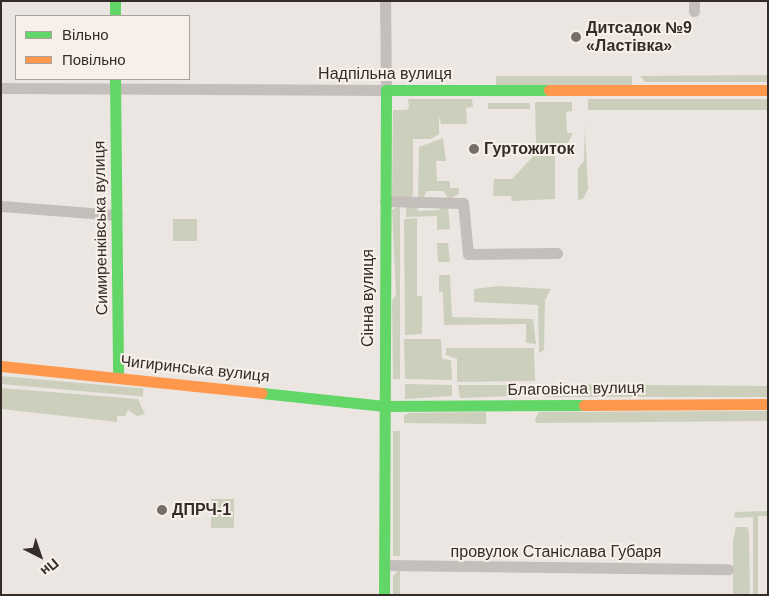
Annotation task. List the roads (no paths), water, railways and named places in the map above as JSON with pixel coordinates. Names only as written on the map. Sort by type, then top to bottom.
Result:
[{"type":"main road","points":[[115,1],[115,15]]},
{"type":"main road","name":"Симиренківська вулиця","points":[[115,84],[118,215],[118,376]]},
{"type":"main road","name":"Надпільна вулиця","points":[[386,90],[768,90]]},
{"type":"main road","name":"Сінна вулиця","points":[[384,595],[386,90]]},
{"type":"main road","name":"Чигиринська вулиця","points":[[1,366],[118,376],[384,406]]},
{"type":"main road","name":"Благовісна вулиця","points":[[384,406],[768,404]]},
{"type":"street","name":"Сінна вулиця","points":[[385,1],[386,90]]},
{"type":"street","name":"Надпільна вулиця","points":[[1,88],[115,84],[386,90]]},
{"type":"street","points":[[385,201],[463,203],[468,254],[557,252]]},
{"type":"street","points":[[1,206],[118,215]]},
{"type":"street","name":"провулок Станіслава Губаря","points":[[384,566],[728,568]]},
{"type":"place","name":"Дитсадок №9 «Ластівка»","points":[[576,37]]},
{"type":"place","name":"Гуртожиток","points":[[474,149]]},
{"type":"place","name":"ДПРЧ-1","points":[[162,510]]}]
